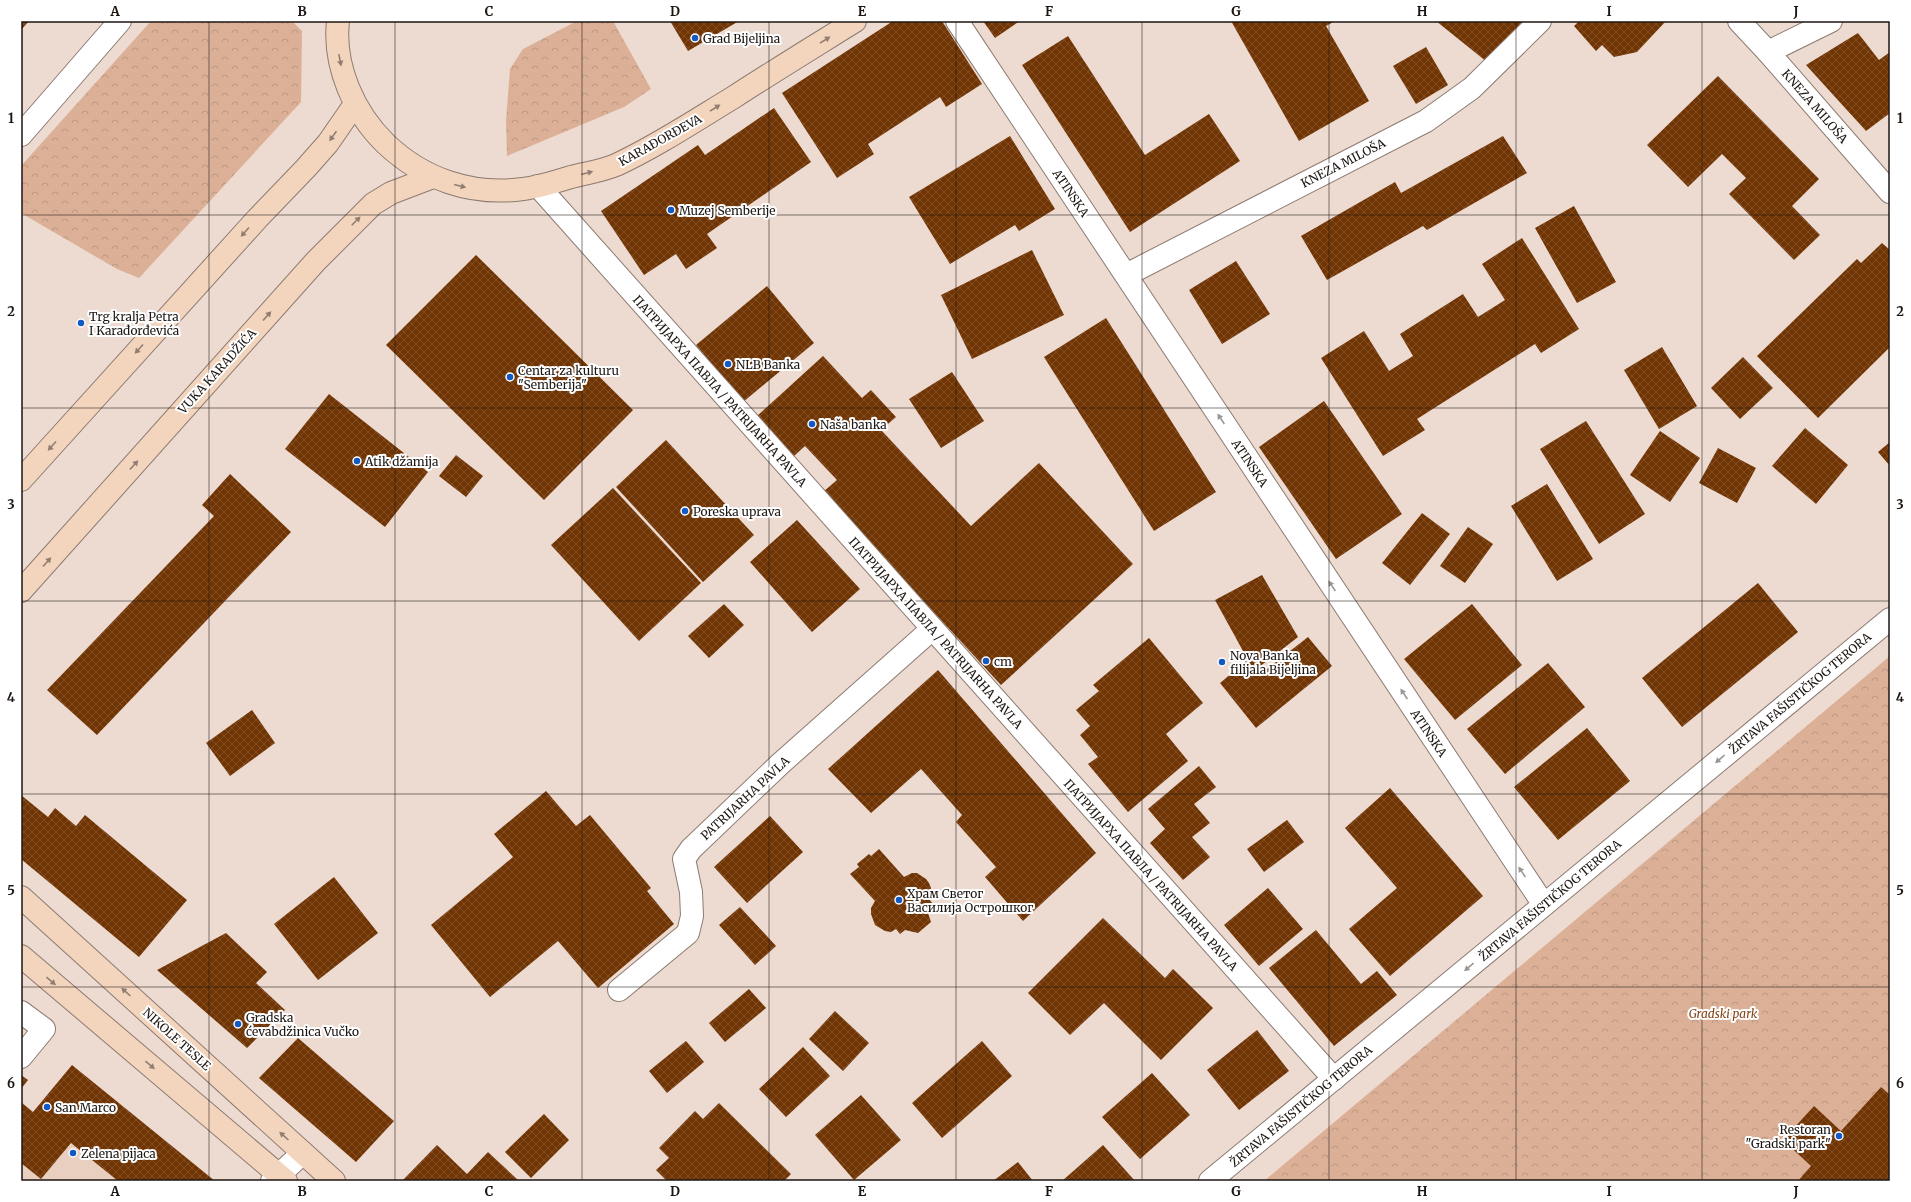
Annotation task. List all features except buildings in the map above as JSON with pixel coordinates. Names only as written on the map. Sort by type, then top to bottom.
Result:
[{"type":"main road","name":"KARAĐORĐEVA","points":[[338,21],[338,45],[344,76],[355,104],[374,132],[400,157],[433,177],[452,184],[480,190],[501,191],[538,186],[615,165],[678,131],[855,21]]},
{"type":"main road","points":[[21,480],[257,219],[306,168],[328,143],[355,104]]},
{"type":"main road","name":"VUKA KARADŽIĆA","points":[[21,591],[316,261],[373,204],[392,193],[433,177]]},
{"type":"main road","name":"NIKOLE TESLE","points":[[21,897],[334,1181]]},
{"type":"main road","points":[[21,956],[279,1179]]},
{"type":"street","points":[[21,135],[120,21]]},
{"type":"street","name":"ATINSKA","points":[[957,21],[1544,905]]},
{"type":"street","name":"KNEZA MILOŠA","points":[[1126,275],[1426,121],[1472,88],[1540,21]]},
{"type":"street","name":"KNEZA MILOŠA","points":[[1739,21],[1768,52],[1890,192]]},
{"type":"street","points":[[1768,52],[1831,21]]},
{"type":"street","name":"ПАТРИЈАРХА ПАВЛА / PATRIJARHA PAVLA","points":[[538,186],[932,630],[1334,1079]]},
{"type":"street","name":"ŽRTAVA FAŠISTIČKOG TERORA","points":[[1210,1181],[1890,619]]},
{"type":"street","name":"PATRIJARHA PAVLA","points":[[619,990],[688,933],[692,916],[691,892],[684,859],[691,849],[780,764],[932,630]]},
{"type":"street","points":[[21,1012],[44,1029],[21,1057]]},
{"type":"street","points":[[279,1179],[303,1153]]},
{"type":"shaded area","name":"Zelena pijaca","points":[[71,1143],[118,1181],[21,1181],[21,1163]]},
{"type":"green space","points":[[151,21],[292,21],[302,31],[301,102],[139,278],[117,269],[21,213],[21,166]]},
{"type":"green space","points":[[577,21],[613,21],[651,89],[624,107],[507,156],[506,121],[510,69],[523,49]]},
{"type":"green space","name":"Gradski park","points":[[1890,656],[1890,1181],[1264,1181]]},
{"type":"place","name":"Grad Bijeljina","points":[[695,38]]},
{"type":"place","name":"Muzej Semberije","points":[[671,210]]},
{"type":"place","name":"Trg kralja Petra I Karađorđevića","points":[[81,323]]},
{"type":"place","name":"NLB Banka","points":[[728,364]]},
{"type":"place","name":"Centar za kulturu \"Semberija\"","points":[[510,377]]},
{"type":"place","name":"Naša banka","points":[[812,424]]},
{"type":"place","name":"Atik džamija","points":[[357,461]]},
{"type":"place","name":"Poreska uprava","points":[[685,511]]},
{"type":"place","name":"cm","points":[[986,661]]},
{"type":"place","name":"Nova Banka filijala Bijeljina","points":[[1222,662]]},
{"type":"place","name":"Храм Светог Василија Острошког","points":[[899,900]]},
{"type":"place","name":"Gradska ćevabdžinica Vučko","points":[[238,1024]]},
{"type":"place","name":"San Marco","points":[[47,1107]]},
{"type":"place","name":"Restoran \"Gradski park\"","points":[[1839,1136]]},
{"type":"place","name":"Zelena pijaca","points":[[73,1153]]}]
